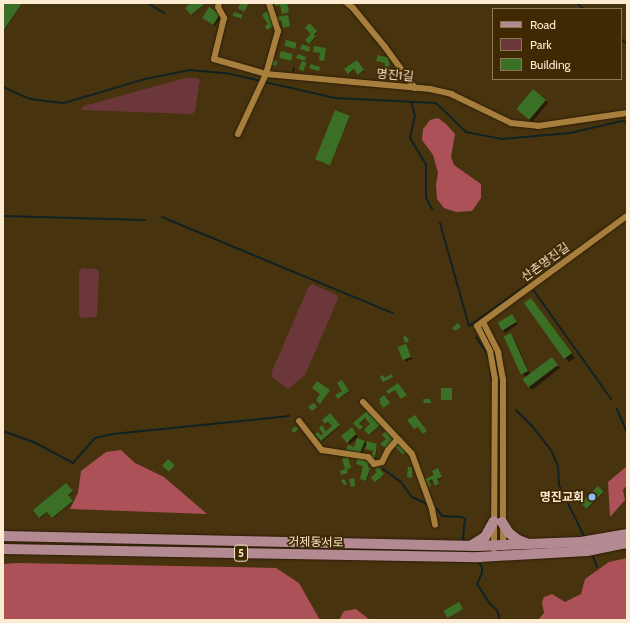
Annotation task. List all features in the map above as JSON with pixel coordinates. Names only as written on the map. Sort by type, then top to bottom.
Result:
[{"type":"main road","points":[[470,546],[485,537],[498,521],[513,536],[530,544]]},
{"type":"main road","name":"거제동서로","points":[[3,536],[470,546],[581,542],[591,546],[627,534]]},
{"type":"main road","name":"거제동서로","points":[[3,549],[432,557],[499,556],[627,542]]},
{"type":"street","name":"명진1길","points":[[219,3],[218,7],[224,18],[214,59],[266,74],[415,88],[451,94],[510,123],[538,126],[627,113]]},
{"type":"street","points":[[238,134],[266,74],[278,30],[269,3]]},
{"type":"street","points":[[347,3],[386,47],[415,88]]},
{"type":"street","name":"산촌명진길","points":[[498,521],[495,379],[490,351],[477,326],[627,216]]},
{"type":"street","points":[[483,322],[498,352],[503,379],[498,521],[499,556]]},
{"type":"street","points":[[364,402],[397,440],[412,454],[429,499],[434,525]]},
{"type":"street","points":[[298,421],[322,450],[368,457],[374,464],[382,462],[388,450],[397,440]]},
{"type":"street","points":[[498,545],[499,556]]},
{"type":"green space","points":[[185,78],[197,78],[200,80],[195,111],[192,114],[81,110],[84,106]]},
{"type":"green space","points":[[82,268],[96,269],[99,271],[97,315],[95,317],[81,318],[79,314],[79,271]]},
{"type":"green space","points":[[312,284],[337,295],[338,299],[305,375],[288,389],[272,377],[272,371],[308,288]]},
{"type":"shaded area","points":[[438,118],[455,134],[451,157],[454,165],[481,184],[481,198],[472,211],[456,212],[444,208],[437,199],[436,185],[438,173],[433,155],[422,140],[423,129],[430,120]]},
{"type":"shaded area","points":[[121,450],[135,463],[164,477],[207,514],[70,509],[78,493],[81,471],[106,452]]},
{"type":"shaded area","points":[[627,466],[627,485],[623,490],[625,500],[610,517],[608,482]]},
{"type":"shaded area","points":[[627,558],[627,620],[538,620],[544,613],[542,602],[544,597],[552,594],[565,602],[581,594],[585,579],[609,562]]},
{"type":"shaded area","points":[[18,563],[276,568],[299,583],[320,620],[3,620],[3,564]]},
{"type":"shaded area","points":[[356,609],[370,620],[339,620],[344,611]]},
{"type":"building","points":[[3,3],[22,3],[4,30],[3,29]]},
{"type":"building","points":[[191,3],[206,3],[191,15],[185,8]]},
{"type":"building","points":[[241,3],[249,3],[244,12],[238,8]]},
{"type":"building","points":[[274,3],[287,3],[289,12],[282,14],[280,5],[275,6]]},
{"type":"building","points":[[209,7],[220,14],[213,25],[202,18]]},
{"type":"building","points":[[267,11],[273,21],[273,26],[267,30],[265,26],[268,24],[262,15]]},
{"type":"building","points":[[234,12],[243,15],[241,19],[233,16]]},
{"type":"building","points":[[288,15],[290,26],[283,28],[281,20],[278,21],[277,17]]},
{"type":"building","points":[[309,23],[317,31],[314,35],[316,36],[309,44],[305,40],[311,34],[305,28]]},
{"type":"building","points":[[286,40],[297,43],[295,49],[284,46]]},
{"type":"building","points":[[302,44],[310,47],[309,52],[300,49]]},
{"type":"building","points":[[314,46],[326,48],[324,61],[319,60],[320,53],[313,52]]},
{"type":"building","points":[[281,51],[293,54],[291,61],[279,58]]},
{"type":"building","points":[[298,54],[306,57],[305,61],[296,58]]},
{"type":"building","points":[[378,55],[389,58],[388,61],[390,62],[388,70],[384,69],[385,63],[376,61]]},
{"type":"building","points":[[273,60],[277,61],[276,66],[271,65]]},
{"type":"building","points":[[357,60],[364,70],[358,75],[354,69],[348,74],[344,69]]},
{"type":"building","points":[[302,61],[307,63],[303,71],[299,69]]},
{"type":"building","points":[[311,64],[320,67],[319,71],[309,68]]},
{"type":"building","points":[[533,89],[546,100],[529,120],[516,109]]},
{"type":"building","points":[[335,110],[350,116],[330,165],[315,159]]},
{"type":"building","points":[[531,298],[572,353],[564,359],[524,303]]},
{"type":"building","points":[[512,314],[517,322],[502,331],[498,323]]},
{"type":"building","points":[[458,323],[461,327],[455,331],[452,328]]},
{"type":"building","points":[[511,333],[528,371],[521,375],[504,336]]},
{"type":"building","points":[[406,336],[409,341],[405,343],[403,337]]},
{"type":"building","points":[[406,344],[411,357],[403,360],[398,347]]},
{"type":"building","points":[[552,357],[558,365],[528,387],[522,379]]},
{"type":"building","points":[[391,374],[393,377],[383,382],[380,377],[383,375],[385,378]]},
{"type":"building","points":[[342,380],[349,391],[338,399],[335,395],[342,391],[337,383]]},
{"type":"building","points":[[317,381],[330,390],[320,404],[316,400],[320,394],[312,388]]},
{"type":"building","points":[[398,383],[407,395],[401,399],[395,390],[388,394],[386,391]]},
{"type":"building","points":[[441,388],[452,388],[452,400],[441,400]]},
{"type":"building","points":[[384,395],[390,403],[383,408],[379,402],[381,401],[379,399]]},
{"type":"building","points":[[423,399],[430,399],[431,403],[424,403]]},
{"type":"building","points":[[314,403],[317,407],[312,411],[308,407]]},
{"type":"building","points":[[367,411],[380,425],[369,435],[364,430],[370,424],[365,418],[359,424],[363,427],[360,430],[353,423]]},
{"type":"building","points":[[330,413],[340,425],[321,441],[315,434],[318,432],[321,435],[323,434],[319,428],[322,425],[326,431],[332,426],[328,422],[325,424],[322,420]]},
{"type":"building","points":[[415,415],[427,431],[423,434],[418,427],[414,429],[407,420]]},
{"type":"building","points":[[296,426],[298,429],[294,433],[291,430]]},
{"type":"building","points":[[352,427],[356,434],[347,443],[341,436]]},
{"type":"building","points":[[386,431],[394,440],[385,448],[380,444],[386,439],[382,435]]},
{"type":"building","points":[[357,438],[365,441],[360,453],[346,450],[348,445],[354,447]]},
{"type":"building","points":[[367,441],[377,444],[375,459],[371,457],[373,451],[365,449]]},
{"type":"building","points":[[398,444],[406,452],[403,455],[395,447]]},
{"type":"building","points":[[348,457],[351,468],[347,469],[348,473],[341,475],[340,471],[345,469],[342,459]]},
{"type":"building","points":[[358,458],[369,462],[368,467],[370,468],[366,481],[360,479],[363,466],[356,464]]},
{"type":"building","points":[[168,459],[175,465],[169,472],[162,466]]},
{"type":"building","points":[[378,467],[384,474],[375,482],[371,478],[377,472],[375,470]]},
{"type":"building","points":[[408,467],[412,467],[412,478],[407,477]]},
{"type":"building","points":[[438,468],[442,477],[437,479],[439,484],[435,486],[432,479],[429,481],[431,486],[429,487],[425,479],[434,475],[432,471]]},
{"type":"building","points":[[354,478],[355,486],[351,487],[349,479]]},
{"type":"building","points":[[344,479],[347,484],[344,485],[341,480]]},
{"type":"building","points":[[66,483],[73,491],[68,495],[73,501],[52,518],[47,512],[39,518],[33,510]]},
{"type":"building","name":"명진교회","points":[[598,486],[604,492],[587,509],[581,503]]},
{"type":"building","points":[[459,602],[463,609],[447,618],[443,611]]},
{"type":"waterway","points":[[148,3],[164,13]]},
{"type":"waterway","points":[[577,3],[583,8]]},
{"type":"waterway","points":[[622,40],[627,44]]},
{"type":"waterway","points":[[3,87],[30,99],[64,103],[145,79],[190,70],[226,73],[335,98],[436,103],[466,132],[501,139],[570,133],[622,121],[627,122]]},
{"type":"waterway","points":[[411,102],[415,115],[410,138],[426,165],[426,198],[432,209]]},
{"type":"waterway","points":[[3,216],[145,220]]},
{"type":"waterway","points":[[162,217],[393,313]]},
{"type":"waterway","points":[[440,223],[469,326],[528,284]]},
{"type":"waterway","points":[[534,291],[611,399]]},
{"type":"waterway","points":[[476,337],[488,355]]},
{"type":"waterway","points":[[490,369],[492,382]]},
{"type":"waterway","points":[[617,409],[627,432]]},
{"type":"waterway","points":[[516,410],[532,426],[552,452],[558,466],[559,485],[585,538]]},
{"type":"waterway","points":[[3,431],[34,442],[73,463],[95,438],[113,434],[289,416]]},
{"type":"waterway","points":[[383,469],[401,482],[412,497],[429,505]]},
{"type":"waterway","points":[[433,507],[437,509],[442,516],[462,517],[465,519],[463,538],[465,542]]},
{"type":"waterway","points":[[592,554],[597,567]]},
{"type":"waterway","points":[[478,562],[482,567],[482,573],[477,584],[490,604],[497,610],[500,620]]},
{"type":"place","name":"명진교회","points":[[592,497]]}]
